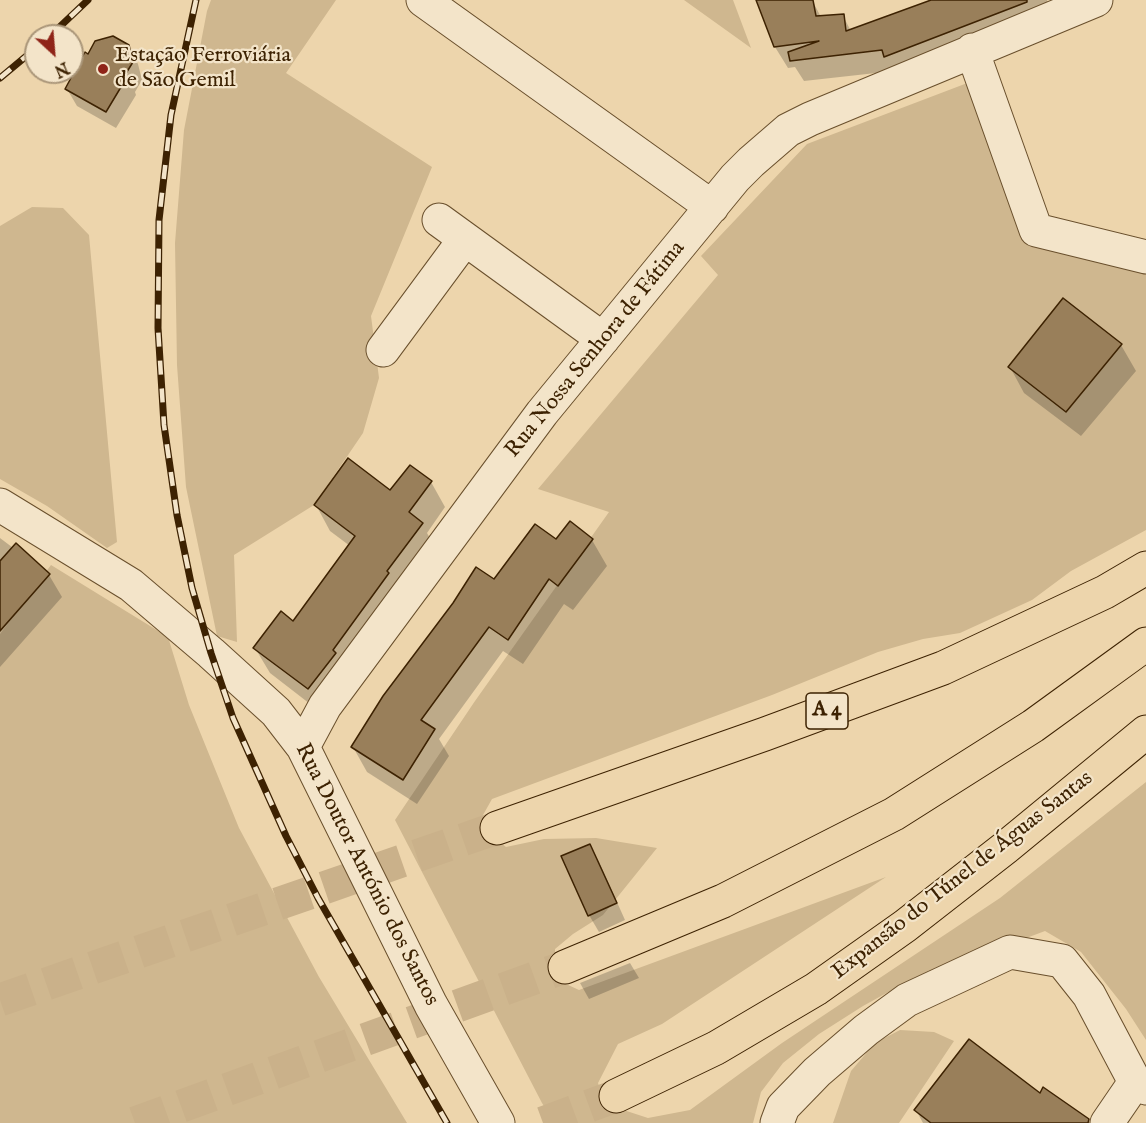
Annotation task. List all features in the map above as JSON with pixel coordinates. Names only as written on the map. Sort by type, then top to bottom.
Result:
[{"type":"highway","name":"A 4","points":[[497,828],[765,734],[944,668],[1106,592],[1146,568]]},
{"type":"highway","points":[[565,967],[723,901],[894,814],[1033,726],[1146,644]]},
{"type":"highway","name":"Expansão do Túnel de Águas Santas","points":[[616,1096],[716,1048],[816,989],[914,919],[1005,848],[1146,732]]},
{"type":"street","points":[[423,0],[712,207]]},
{"type":"street","name":"Rua Nossa Senhora de Fátima","points":[[303,747],[332,697],[542,412],[751,162],[788,130],[810,119],[1096,0]]},
{"type":"street","points":[[972,50],[1036,230],[1146,257]]},
{"type":"street","points":[[439,220],[603,339]]},
{"type":"street","points":[[383,350],[465,239]]},
{"type":"street","name":"Rua Doutor António dos Santos","points":[[0,505],[131,585],[276,712],[303,747],[431,1005],[498,1123]]},
{"type":"street","points":[[777,1123],[783,1107],[817,1072],[866,1030],[907,1000],[1010,952],[1062,961],[1089,995],[1141,1085],[1107,1123]]},
{"type":"shaded area","points":[[211,0],[336,0],[286,73],[432,167],[371,316],[379,378],[363,433],[314,505],[234,555],[237,642],[217,636],[186,487],[177,365],[175,243],[184,130]]},
{"type":"shaded area","points":[[684,0],[733,0],[751,48]]},
{"type":"shaded area","points":[[970,82],[1020,230],[1146,269],[1146,530],[1071,571],[1032,600],[960,633],[923,639],[878,652],[772,695],[492,799],[478,824],[506,847],[544,839],[596,838],[657,848],[603,915],[573,934],[555,949],[555,964],[566,984],[579,990],[886,877],[662,1024],[618,1044],[598,1083],[605,1104],[648,1118],[690,1110],[782,1043],[1000,898],[1146,782],[1146,1040],[1126,1009],[1081,952],[1045,931],[901,985],[819,1034],[783,1063],[761,1092],[753,1123],[555,1123],[542,1103],[395,820],[475,701],[609,512],[538,489],[718,275],[701,256],[807,144]]},
{"type":"shaded area","points":[[32,207],[63,208],[89,235],[117,542],[107,548],[47,506],[0,479],[0,226]]},
{"type":"shaded area","points":[[51,565],[168,637],[189,705],[239,828],[319,977],[407,1123],[0,1123],[0,634]]},
{"type":"shaded area","points":[[900,1030],[934,1032],[954,1041],[899,1123],[833,1123],[851,1071],[875,1043]]},
{"type":"building","points":[[756,0],[813,0],[816,16],[844,14],[846,31],[931,0],[1027,0],[1027,2],[884,57],[882,50],[790,61],[788,52],[819,41],[774,47]]},
{"type":"building","name":"Estação Ferroviária de São Gemil","points":[[113,36],[129,45],[133,62],[125,75],[127,77],[106,112],[65,89],[68,84],[84,84],[84,54],[85,52],[88,54],[95,41]]},
{"type":"building","points":[[1063,298],[1122,344],[1066,412],[1008,367]]},
{"type":"building","points":[[348,458],[390,490],[410,465],[432,481],[409,512],[423,523],[333,650],[336,653],[308,689],[253,648],[281,611],[293,621],[355,536],[314,505]]},
{"type":"building","points":[[570,521],[593,539],[558,586],[549,579],[508,640],[489,627],[421,720],[435,729],[403,780],[351,747],[383,696],[453,603],[476,567],[494,579],[535,524],[556,539]]},
{"type":"building","points":[[16,543],[50,574],[0,631],[0,561]]},
{"type":"building","points":[[590,844],[617,903],[588,916],[561,856]]},
{"type":"building","points":[[969,1039],[1040,1093],[1043,1087],[1089,1119],[1088,1123],[931,1123],[914,1110]]},
{"type":"tunnel","points":[[0,1000],[497,828]]},
{"type":"tunnel","points":[[135,1123],[565,967]]},
{"type":"tunnel","points":[[543,1123],[616,1096]]},
{"type":"railway","points":[[63,24],[88,0]]},
{"type":"railway","points":[[196,0],[171,115],[159,220],[158,328],[164,425],[177,515],[192,588],[233,718],[286,836],[318,898],[447,1123]]},
{"type":"railway","points":[[0,78],[24,58]]},
{"type":"place","name":"Estação Ferroviária de São Gemil","points":[[103,69]]}]
